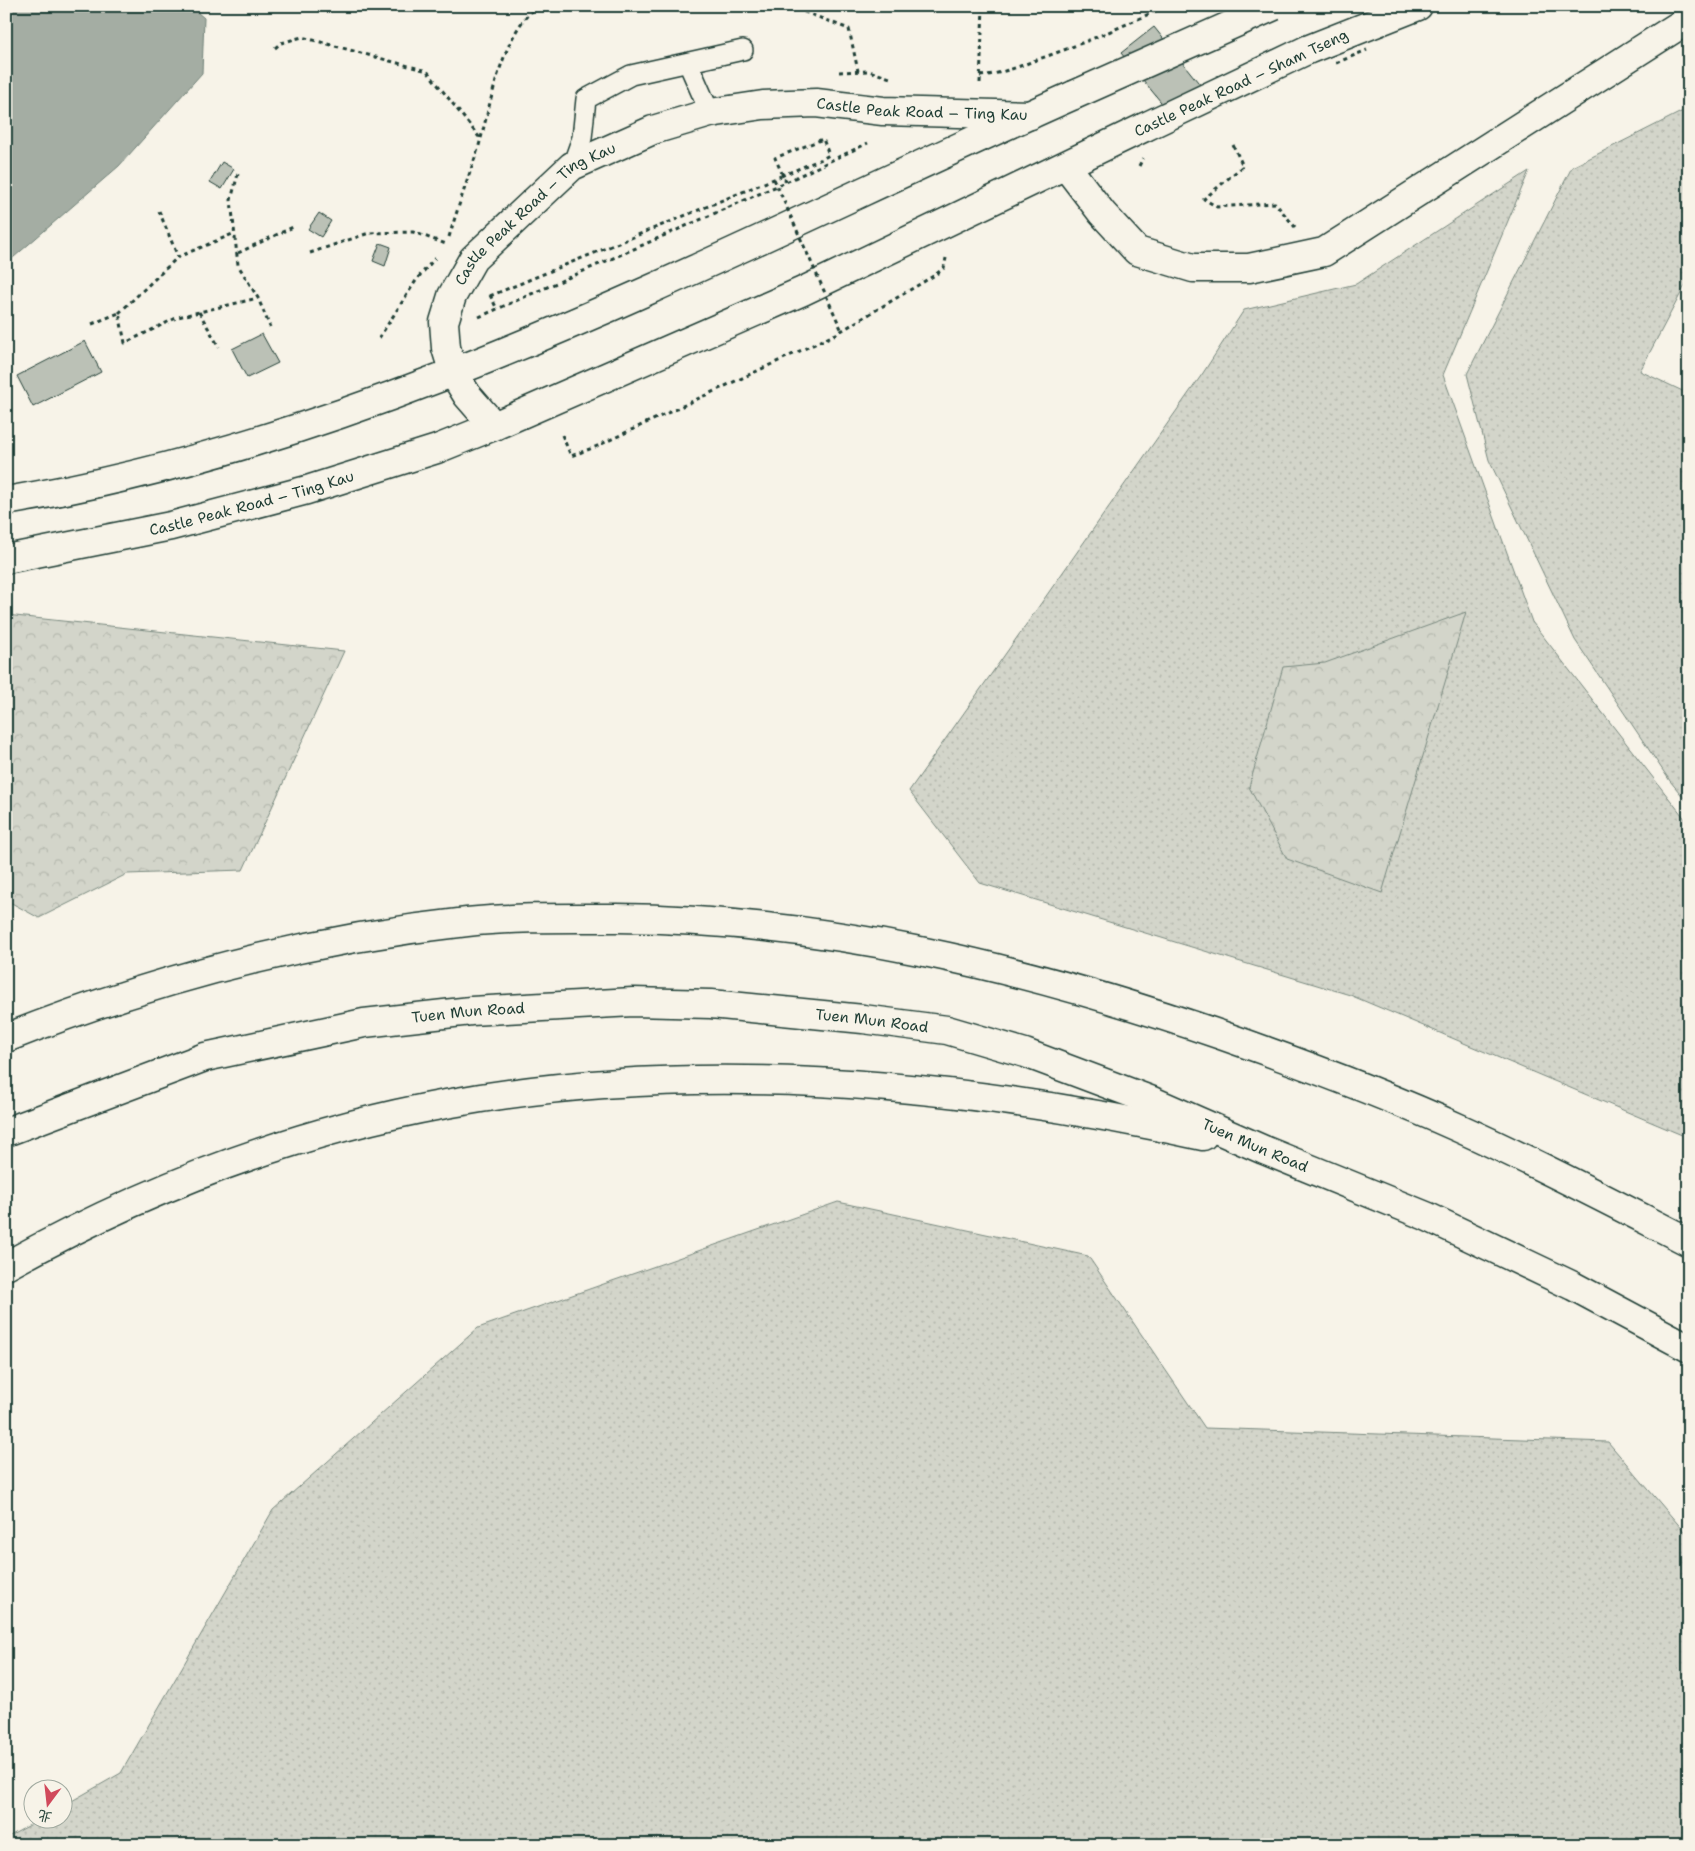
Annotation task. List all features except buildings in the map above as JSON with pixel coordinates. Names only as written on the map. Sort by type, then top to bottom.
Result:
[{"type":"main road","points":[[1030,115],[1274,6]]},
{"type":"main road","name":"Castle Peak Road – Sham Tseng","points":[[1066,166],[1307,50],[1418,6]]},
{"type":"main road","points":[[1066,166],[1102,213],[1137,250],[1193,268],[1249,268],[1324,252],[1689,19]]},
{"type":"main road","name":"Castle Peak Road – Ting Kau","points":[[454,374],[446,348],[444,322],[452,296],[473,259],[572,166],[653,130],[710,113],[763,105],[816,103],[883,112],[1030,115]]},
{"type":"main road","name":"Castle Peak Road – Ting Kau","points":[[6,501],[150,471],[224,452],[369,406],[454,374],[638,294],[1030,115]]},
{"type":"main road","name":"Castle Peak Road – Ting Kau","points":[[6,559],[171,526],[307,490],[436,449],[494,426],[803,291],[1066,166]]},
{"type":"main road","points":[[454,374],[467,395],[494,426]]},
{"type":"main road","points":[[6,1038],[80,1008],[238,961],[339,940],[422,928],[469,922],[576,918],[716,921],[784,928],[870,941],[967,960],[1045,979],[1273,1053],[1459,1128],[1689,1242]]},
{"type":"main road","name":"Tuen Mun Road","points":[[6,1132],[205,1057],[364,1023],[471,1011],[634,1002],[711,1004],[791,1010],[947,1030],[1025,1052],[1150,1100],[1264,1150],[1426,1216],[1573,1286],[1689,1348]]},
{"type":"main road","points":[[6,1266],[65,1234],[128,1204],[210,1171],[278,1147],[353,1124],[448,1104],[624,1083],[775,1081],[894,1088],[1018,1102],[1132,1121],[1264,1150]]},
{"type":"lane","points":[[572,166],[582,138],[586,99],[631,75],[743,50]]},
{"type":"lane","points":[[688,63],[710,113]]},
{"type":"path","points":[[379,338],[418,279],[446,244],[478,148],[504,58],[527,14],[538,6]]},
{"type":"path","points":[[789,6],[850,28],[858,71]]},
{"type":"path","points":[[983,6],[980,74],[993,75],[1112,32],[1166,6]]},
{"type":"path","points":[[275,48],[281,43],[302,37],[427,71],[478,137],[478,148]]},
{"type":"path","points":[[490,296],[506,291],[774,178],[829,154],[822,139],[775,158],[786,182]]},
{"type":"path","points":[[479,317],[786,182],[871,141]]},
{"type":"path","points":[[1233,145],[1243,166],[1204,199],[1217,207],[1275,203],[1301,233]]},
{"type":"path","points":[[238,174],[231,200],[238,265],[258,298],[270,326]]},
{"type":"path","points":[[774,178],[842,331]]},
{"type":"path","points":[[159,211],[178,257]]},
{"type":"path","points":[[238,253],[295,226]]},
{"type":"path","points":[[310,253],[369,233],[413,232],[446,244]]},
{"type":"path","points":[[92,324],[119,312],[178,257],[235,233]]},
{"type":"path","points":[[562,435],[571,456],[595,447],[842,331],[935,275],[944,268],[947,253]]},
{"type":"path","points":[[489,290],[497,309]]},
{"type":"path","points":[[119,312],[125,344],[178,317],[258,298]]},
{"type":"path","points":[[199,312],[219,347]]},
{"type":"green space","points":[[1689,108],[1689,278],[1640,371],[1689,394],[1689,804],[1670,781],[1575,640],[1489,460],[1467,374],[1572,167]]},
{"type":"green space","points":[[1529,171],[1443,375],[1532,622],[1689,824],[1689,1138],[1350,995],[980,883],[909,791],[1203,373],[1244,310],[1356,284]]},
{"type":"green space","points":[[1466,612],[1382,893],[1287,859],[1249,787],[1283,667],[1325,663]]},
{"type":"green space","points":[[6,615],[344,651],[243,870],[127,874],[39,918],[6,900]]},
{"type":"green space","points":[[838,1202],[1088,1256],[1205,1428],[1608,1442],[1689,1537],[1689,1845],[6,1845],[6,1838],[24,1828],[72,1828],[72,1801],[121,1773],[273,1510],[478,1328]]},
{"type":"shaded area","points":[[6,6],[190,6],[204,18],[202,73],[119,166],[6,264]]}]
